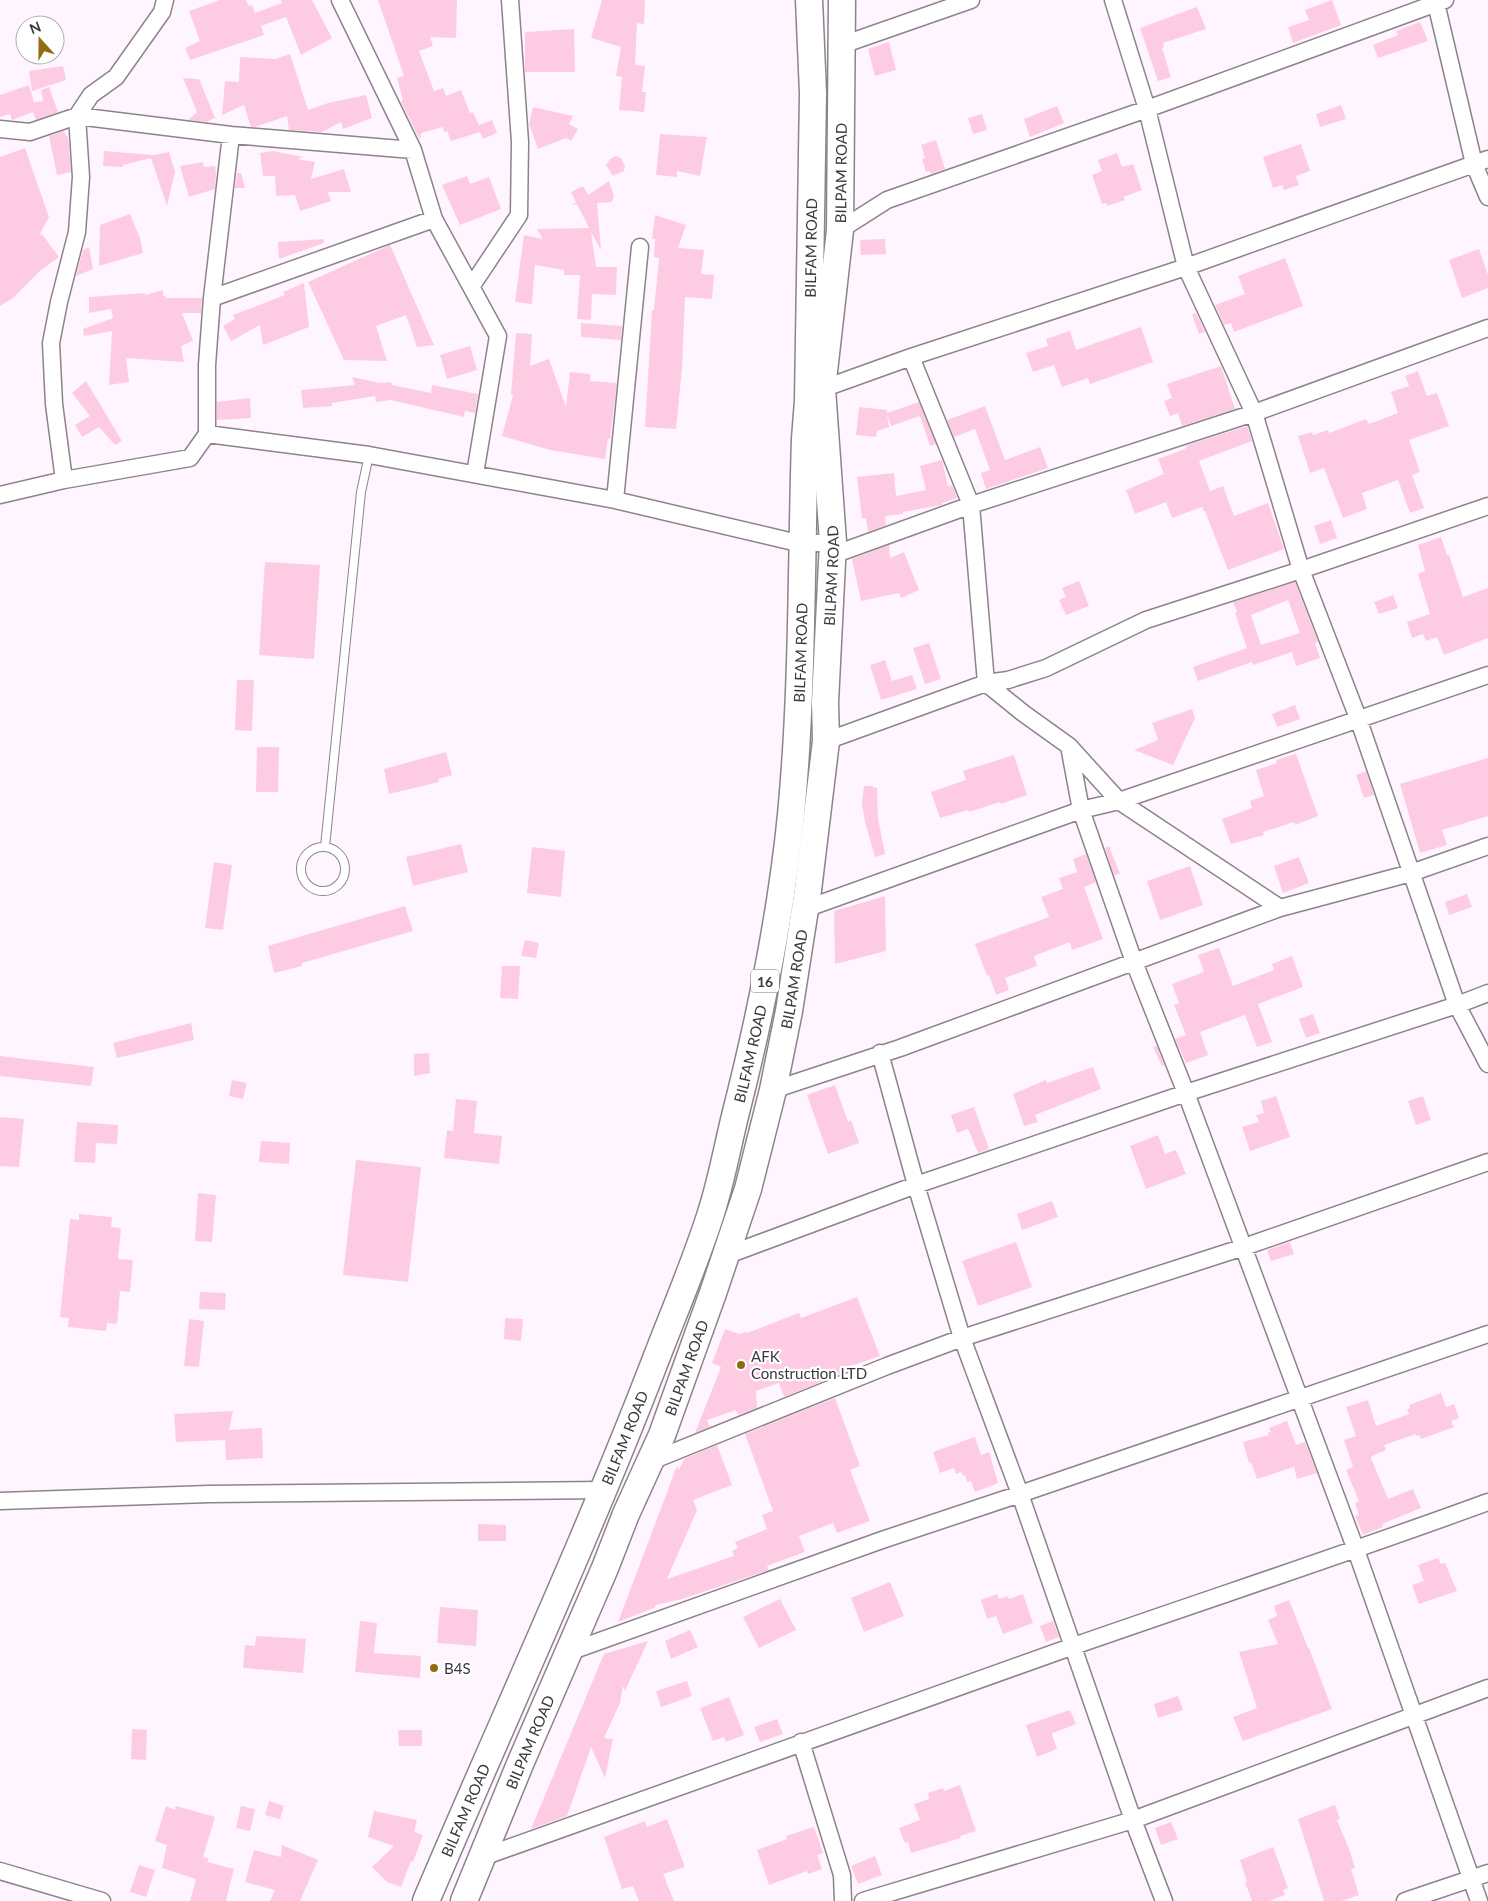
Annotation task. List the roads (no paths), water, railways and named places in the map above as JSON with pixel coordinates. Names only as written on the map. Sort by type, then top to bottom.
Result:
[{"type":"main road","name":"BILFAM ROAD","points":[[426,1901],[634,1416],[709,1219],[749,1062],[781,890],[791,814],[798,703],[805,439],[815,395],[813,93],[809,0]]},
{"type":"main road","name":"BILPAM ROAD","points":[[464,1901],[520,1764],[665,1426],[748,1189],[773,1090],[789,1011],[805,909],[826,741],[825,702],[833,548],[815,395],[840,230],[842,0]]},
{"type":"street","points":[[64,480],[54,404],[52,343],[59,302],[77,232],[81,177],[78,116],[91,95],[116,77],[162,12],[165,0]]},
{"type":"street","points":[[340,0],[413,150],[434,219],[498,336],[475,474]]},
{"type":"street","points":[[471,287],[519,215],[520,142],[510,0]]},
{"type":"street","points":[[842,45],[971,0]]},
{"type":"street","points":[[1113,0],[1148,109],[1186,267],[1254,413],[1301,570],[1358,718],[1457,1005],[1488,1064]]},
{"type":"street","points":[[840,230],[887,200],[1148,109],[1441,1],[1488,197]]},
{"type":"street","points":[[0,129],[30,132],[78,116],[231,135],[413,150]]},
{"type":"street","points":[[0,495],[64,480],[190,458],[207,434],[208,365],[212,298],[231,135]]},
{"type":"street","points":[[815,395],[911,356],[1186,267],[1481,162]]},
{"type":"street","points":[[212,298],[434,219]]},
{"type":"street","points":[[615,500],[640,247]]},
{"type":"street","points":[[207,434],[369,455],[475,474],[615,500],[802,544],[833,548],[1254,413],[1488,328]]},
{"type":"street","points":[[911,356],[971,505],[986,684],[1069,746],[1119,801],[1280,908]]},
{"type":"street","points":[[826,741],[986,684],[1008,680],[1046,668],[1146,620],[1301,570],[1488,506]]},
{"type":"street","points":[[805,909],[1081,810],[1119,801],[1488,675]]},
{"type":"street","points":[[1069,746],[1081,810],[1134,962],[1186,1093],[1356,1550],[1479,1901]]},
{"type":"street","points":[[773,1090],[880,1053],[900,1048],[1280,908],[1410,873],[1488,846]]},
{"type":"street","points":[[726,1256],[916,1185],[1186,1093],[1457,1005],[1488,993]]},
{"type":"street","points":[[880,1053],[916,1185],[962,1338],[1020,1494],[1133,1820],[1164,1901]]},
{"type":"street","points":[[649,1462],[887,1366],[962,1338],[1244,1247],[1488,1162]]},
{"type":"street","points":[[569,1652],[882,1540],[1488,1334]]},
{"type":"street","points":[[0,1501],[209,1494],[603,1490]]},
{"type":"street","points":[[483,1857],[1072,1646],[1356,1550],[1488,1502]]},
{"type":"street","points":[[863,1901],[1133,1820],[1488,1688]]},
{"type":"street","points":[[801,1742],[842,1875],[842,1901]]},
{"type":"street","points":[[0,1871],[102,1901]]},
{"type":"street","points":[[1404,1901],[1488,1873]]},
{"type":"lane","points":[[325,847],[361,492],[369,455]]},
{"type":"lane","points":[[325,847],[338,853],[345,866],[345,874],[336,886],[322,891],[308,885],[303,878],[302,864],[310,851],[325,847]]},
{"type":"place","name":"AFK Construction LTD","points":[[741,1365]]},
{"type":"place","name":"B4S","points":[[434,1668]]}]
